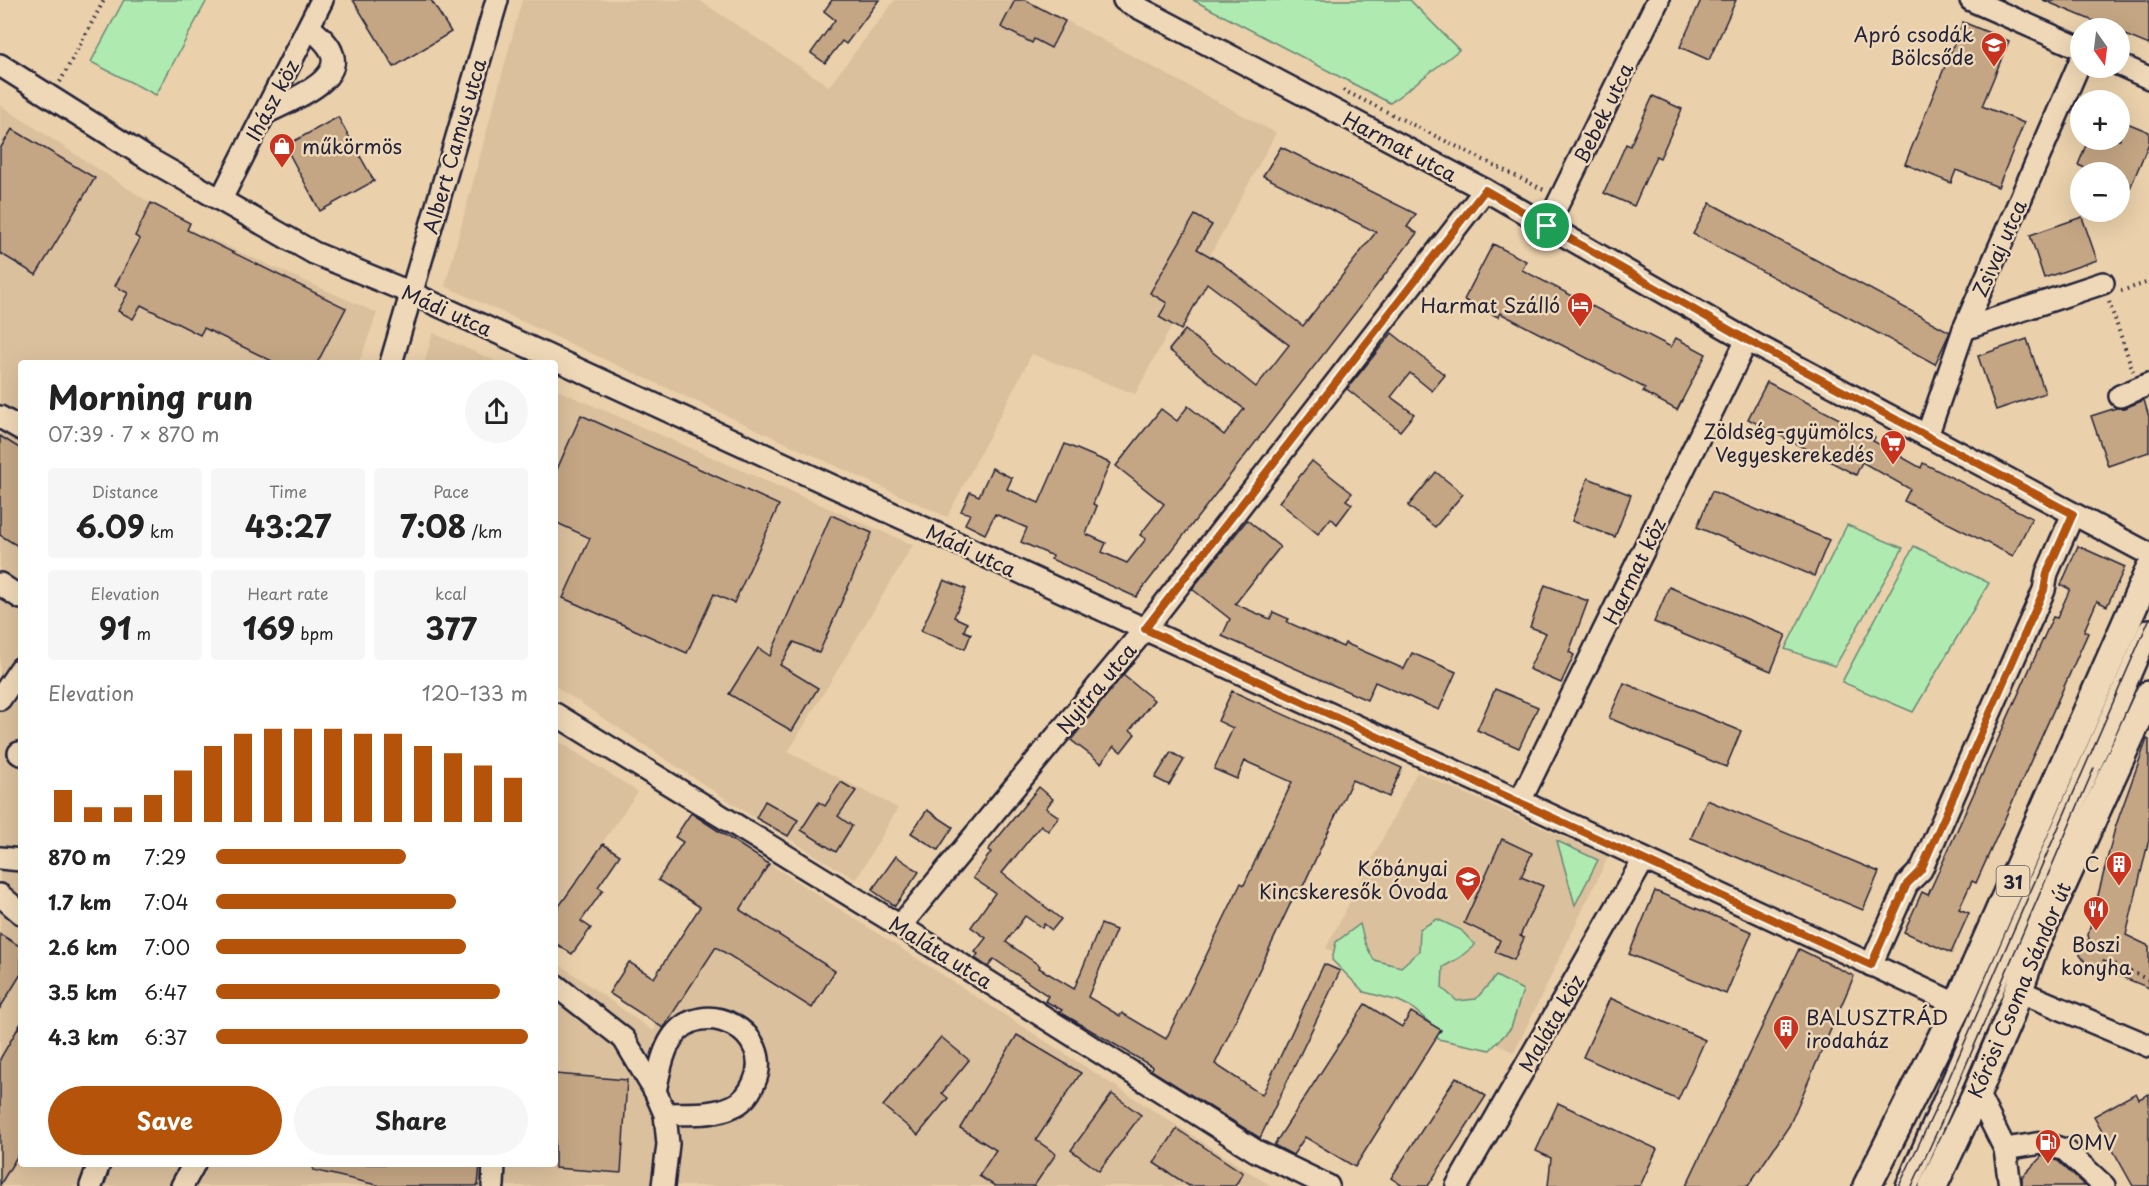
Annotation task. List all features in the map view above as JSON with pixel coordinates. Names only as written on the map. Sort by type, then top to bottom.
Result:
[{"type":"main road","name":"31","points":[[1866,1186],[1958,1005],[2149,571]]},
{"type":"main road","name":"Kőrösi Csoma Sándor út","points":[[1934,1186],[1977,1093],[2052,908],[2149,695]]},
{"type":"street","name":"Ihász köz","points":[[220,199],[322,0]]},
{"type":"street","name":"Albert Camus utca","points":[[392,360],[497,0]]},
{"type":"street","name":"Harmat utca","points":[[1124,0],[1485,190],[1747,340],[2149,554]]},
{"type":"street","name":"Bebek utca","points":[[1547,226],[1658,0]]},
{"type":"street","points":[[1971,0],[2070,44]]},
{"type":"street","points":[[264,114],[324,82],[334,68],[333,53],[309,27]]},
{"type":"street","name":"Mádi utca","points":[[0,65],[147,158],[314,254],[411,293],[557,360]]},
{"type":"street","points":[[2130,69],[2149,78]]},
{"type":"street","name":"Zsivaj utca","points":[[1927,436],[1964,329],[2073,78]]},
{"type":"street","name":"Nyitra utca","points":[[900,926],[1145,629],[1485,190]]},
{"type":"street","points":[[1964,329],[2105,289]]},
{"type":"street","name":"Harmat köz","points":[[1520,801],[1747,340]]},
{"type":"street","name":"Mádi utca","points":[[558,360],[1520,801],[1958,1005]]},
{"type":"street","points":[[0,417],[18,427]]},
{"type":"street","points":[[1871,965],[1907,884],[1921,870],[2044,590],[2047,573],[2073,514]]},
{"type":"street","points":[[0,584],[18,596]]},
{"type":"street","points":[[1907,1186],[2149,630]]},
{"type":"street","points":[[0,699],[18,672]]},
{"type":"street","name":"Maláta utca","points":[[558,716],[900,926],[1256,1151],[1328,1186]]},
{"type":"street","points":[[0,858],[18,860]]},
{"type":"street","name":"Maláta köz","points":[[1457,1186],[1644,859]]},
{"type":"street","points":[[0,895],[18,910]]},
{"type":"street","points":[[1965,1054],[2037,916],[2052,908]]},
{"type":"street","points":[[558,987],[624,1039],[655,1091],[665,1114],[668,1144],[663,1186]]},
{"type":"street","points":[[2019,990],[2149,1046]]},
{"type":"street","points":[[655,1091],[664,1054],[672,1037],[686,1024],[703,1018],[722,1019],[739,1026],[751,1040],[758,1057],[757,1076],[750,1092],[736,1105],[719,1112],[665,1114]]},
{"type":"street","points":[[1977,1093],[2005,1149],[2010,1186]]},
{"type":"street","points":[[2005,1149],[2042,1143],[2066,1150],[2104,1186]]},
{"type":"street","points":[[91,1186],[98,1167]]},
{"type":"street","points":[[182,1186],[192,1167]]},
{"type":"street","points":[[493,1186],[494,1167]]},
{"type":"path","points":[[51,99],[104,0]]},
{"type":"path","points":[[1339,88],[1561,198]]},
{"type":"path","points":[[2105,289],[2136,390]]},
{"type":"path","points":[[2096,978],[2105,960],[2149,980]]},
{"type":"shaded area","points":[[522,0],[699,0],[829,86],[895,0],[1028,0],[1276,133],[1135,394],[1032,354],[947,517],[445,286]]},
{"type":"shaded area","points":[[0,105],[193,231],[377,313],[360,360],[18,360],[18,1167],[558,1167],[558,963],[653,1031],[765,861],[1271,1186],[0,1186]]},
{"type":"shaded area","points":[[433,333],[492,360],[425,360]]},
{"type":"shaded area","points":[[558,390],[913,545],[788,752],[898,808],[856,880],[750,815],[558,688]]},
{"type":"shaded area","points":[[558,741],[638,792],[558,905]]},
{"type":"shaded area","name":"Kőbányai Kincskeresők Óvoda","points":[[1417,772],[1608,857],[1514,1053],[1326,948]]},
{"type":"green space","points":[[124,0],[207,0],[156,95],[91,62]]},
{"type":"green space","points":[[1193,0],[1410,0],[1459,50],[1390,103]]},
{"type":"green space","points":[[1847,525],[1903,548],[1835,666],[1785,649]]},
{"type":"green space","points":[[1914,546],[1989,583],[1913,712],[1842,682]]},
{"type":"green space","points":[[1557,841],[1598,860],[1575,905]]},
{"type":"green space","points":[[1437,919],[1461,930],[1475,945],[1443,967],[1442,988],[1457,1001],[1476,999],[1496,976],[1523,990],[1511,1028],[1490,1050],[1438,1039],[1430,1023],[1411,1007],[1399,1001],[1364,992],[1332,960],[1336,942],[1360,924],[1365,943],[1374,960],[1401,967],[1419,951],[1420,929]]},
{"type":"building","points":[[353,0],[431,0],[451,32],[394,67]]},
{"type":"building","points":[[832,0],[879,0],[846,44],[842,41],[825,63],[811,53],[835,20],[824,11]]},
{"type":"building","points":[[1015,0],[1025,0],[1065,21],[1051,48],[1034,39],[1032,43],[1001,27]]},
{"type":"building","points":[[1701,0],[1736,0],[1709,60],[1680,47]]},
{"type":"building","points":[[2043,0],[2149,0],[2149,45],[2130,37],[2130,18],[2086,18]]},
{"type":"building","points":[[1963,22],[2009,41],[1982,106],[2024,123],[1998,187],[1956,170],[1951,183],[1905,164]]},
{"type":"building","points":[[1653,96],[1682,109],[1660,158],[1656,156],[1634,206],[1604,193],[1626,144],[1630,146]]},
{"type":"building","points":[[338,117],[374,181],[320,211],[285,146]]},
{"type":"building","points":[[2130,124],[2149,132],[2149,143],[2130,188],[2130,162],[2079,162],[2084,150],[2130,150]]},
{"type":"building","points":[[12,129],[95,178],[36,275],[0,253],[0,149]]},
{"type":"building","points":[[1281,147],[1416,214],[1407,227],[1417,233],[1136,597],[1051,559],[1053,556],[1021,542],[1027,528],[995,514],[985,534],[965,524],[970,514],[961,511],[970,492],[979,496],[992,468],[1012,478],[1007,489],[1039,503],[1065,444],[1110,463],[1093,504],[1097,506],[1086,534],[1106,543],[1102,552],[1127,563],[1146,539],[1140,535],[1164,504],[1116,466],[1161,409],[1177,421],[1188,406],[1224,435],[1244,409],[1169,350],[1185,330],[1256,387],[1289,345],[1207,283],[1181,330],[1159,317],[1167,303],[1150,293],[1195,215],[1212,225],[1197,249],[1220,262],[1303,326],[1376,232],[1263,176]]},
{"type":"building","points":[[151,203],[190,223],[187,230],[346,308],[319,360],[270,360],[204,328],[200,335],[141,305],[133,319],[118,311],[128,293],[115,286],[140,239],[135,236]]},
{"type":"building","points":[[1710,203],[1950,332],[1935,364],[1693,234]]},
{"type":"building","points":[[2070,221],[2084,222],[2097,260],[2044,278],[2030,235]]},
{"type":"building","name":"Harmat Szálló","points":[[1493,244],[1526,261],[1522,270],[1671,347],[1676,338],[1706,354],[1677,410],[1643,392],[1645,388],[1500,313],[1498,317],[1464,300]]},
{"type":"building","points":[[1392,333],[1445,375],[1432,391],[1410,373],[1391,397],[1414,414],[1400,431],[1347,389]]},
{"type":"building","points":[[2027,339],[2045,393],[1996,410],[1978,356]]},
{"type":"building","points":[[1767,382],[1875,437],[1873,441],[1921,468],[1923,463],[2032,518],[2013,556],[1904,501],[1910,489],[1862,462],[1856,475],[1748,419]]},
{"type":"building","points":[[2144,400],[2149,417],[2149,452],[2108,466],[2091,416],[2116,408],[2125,408]]},
{"type":"building","points":[[581,415],[779,505],[734,603],[714,594],[687,653],[563,598],[590,538],[558,523],[558,467]]},
{"type":"building","points":[[0,436],[18,447],[18,546],[0,535]]},
{"type":"building","points":[[1312,461],[1352,493],[1346,500],[1352,504],[1337,524],[1331,518],[1318,534],[1279,502]]},
{"type":"building","points":[[1436,472],[1463,494],[1435,527],[1408,506]]},
{"type":"building","points":[[1588,478],[1631,495],[1615,537],[1572,521]]},
{"type":"building","points":[[1712,491],[1829,540],[1814,576],[1697,527]]},
{"type":"building","points":[[831,515],[872,533],[819,653],[794,642],[780,665],[818,688],[792,731],[729,694],[758,648],[770,656]]},
{"type":"building","points":[[1247,520],[1280,547],[1235,604],[1270,619],[1273,612],[1289,619],[1287,622],[1343,647],[1345,643],[1404,669],[1412,653],[1456,672],[1439,710],[1375,682],[1367,700],[1222,636],[1230,619],[1192,589]]},
{"type":"building","points":[[2078,546],[2125,567],[2107,606],[2097,601],[2084,631],[2088,633],[1976,883],[1972,881],[1959,909],[1969,913],[1951,953],[1904,932],[1922,892],[1928,895],[2053,617],[2057,618],[2070,589],[2061,585]]},
{"type":"building","points":[[944,580],[966,589],[954,617],[967,623],[964,631],[971,634],[965,649],[921,631]]},
{"type":"building","points":[[1545,585],[1588,601],[1569,652],[1574,655],[1561,683],[1529,669],[1546,633],[1530,627]]},
{"type":"building","points":[[1669,587],[1786,635],[1771,671],[1654,622]]},
{"type":"building","points":[[1123,675],[1154,700],[1130,730],[1135,734],[1121,752],[1114,746],[1101,763],[1071,740]]},
{"type":"building","points":[[1624,683],[1741,731],[1726,767],[1609,718]]},
{"type":"building","points":[[1495,689],[1538,707],[1519,748],[1477,730]]},
{"type":"building","points":[[1232,691],[1402,768],[1389,797],[1352,780],[1298,897],[1294,896],[1215,1064],[1262,1095],[1324,964],[1340,971],[1260,1138],[1151,1070],[1153,1067],[1060,1012],[1062,1010],[1045,1001],[1048,996],[994,959],[988,967],[975,958],[978,954],[975,952],[986,938],[971,927],[995,893],[973,878],[991,852],[988,850],[1039,787],[1053,799],[1046,808],[1059,817],[1048,831],[1041,825],[1002,873],[1061,919],[1052,930],[1044,924],[1042,928],[1025,916],[1006,942],[1040,966],[1039,968],[1074,989],[1101,924],[1116,930],[1088,997],[1120,1016],[1122,1013],[1166,1039],[1241,883],[1244,885],[1292,782],[1245,761],[1237,779],[1214,769],[1233,728],[1218,721]]},
{"type":"building","name":"C","points":[[2147,739],[2149,740],[2149,839],[2126,935],[2149,946],[2149,988],[2085,962],[2080,955],[2080,949],[2089,939],[2088,935],[2115,828]]},
{"type":"building","points":[[1171,752],[1184,760],[1169,785],[1155,778]]},
{"type":"building","points":[[841,782],[856,791],[838,816],[852,826],[836,852],[801,830],[819,802],[825,806]]},
{"type":"building","points":[[1707,800],[1879,872],[1863,910],[1691,838]]},
{"type":"building","points":[[765,801],[798,820],[788,836],[756,818]]},
{"type":"building","points":[[927,810],[953,827],[938,850],[911,833]]},
{"type":"building","points":[[691,813],[769,864],[740,910],[835,971],[812,1008],[716,947],[663,1028],[609,993],[629,962],[654,978],[700,907],[658,880],[683,842],[675,837]]},
{"type":"building","points":[[1502,839],[1532,853],[1521,877],[1543,886],[1520,936],[1524,938],[1514,960],[1495,952],[1500,940],[1464,923]]},
{"type":"building","points":[[603,844],[620,855],[598,887],[603,890],[581,921],[591,928],[572,954],[558,945],[558,908]]},
{"type":"building","points":[[896,856],[919,872],[895,906],[872,890]]},
{"type":"building","points":[[1655,891],[1752,932],[1726,994],[1629,954]]},
{"type":"building","points":[[0,934],[18,945],[18,979],[0,1008]]},
{"type":"building","name":"BALUSZTRÁD irodaház","points":[[1799,949],[1854,976],[1789,1126],[1748,1186],[1686,1186]]},
{"type":"building","points":[[1610,998],[1705,1040],[1678,1100],[1583,1057]]},
{"type":"building","points":[[1365,1004],[1402,1027],[1411,1012],[1441,1030],[1355,1167],[1305,1137],[1293,1155],[1274,1145]]},
{"type":"building","points":[[18,1028],[18,1155],[0,1185],[0,1059]]},
{"type":"building","points":[[1017,1035],[1081,1073],[1036,1140],[1056,1154],[1034,1186],[995,1186],[979,1176],[996,1150],[960,1128]]},
{"type":"building","points":[[941,1037],[969,1060],[942,1093],[948,1098],[918,1135],[883,1106]]},
{"type":"building","points":[[558,1074],[627,1080],[621,1173],[555,1168],[558,1167]]},
{"type":"building","points":[[1456,1077],[1486,1096],[1428,1186],[1403,1186],[1391,1178]]},
{"type":"building","points":[[2136,1093],[2139,1099],[2149,1094],[2149,1186],[2133,1186],[2094,1116]]},
{"type":"building","points":[[1112,1094],[1141,1115],[1099,1171],[1071,1150]]},
{"type":"building","points":[[1558,1103],[1657,1149],[1640,1186],[1548,1186],[1551,1158],[1536,1151]]},
{"type":"building","points":[[1177,1129],[1243,1173],[1235,1186],[1189,1186],[1154,1163]]},
{"type":"building","name":"OMV","points":[[2042,1156],[2058,1161],[2085,1186],[2022,1186],[2022,1177]]},
{"type":"building","points":[[314,1167],[480,1167],[478,1186],[381,1186],[313,1170]]},
{"type":"tram line","points":[[1899,1186],[1936,1108],[2149,620]]},
{"type":"tram line","points":[[1912,1186],[2094,768]]},
{"type":"place","name":"Apró csodák Bölcsőde","points":[[1994,68]]},
{"type":"place","name":"műkörmös","points":[[282,169]]},
{"type":"place","name":"Harmat Szálló","points":[[1580,328]]},
{"type":"place","name":"Zöldség-gyümölcs Vegyeskerekedés","points":[[1893,466]]},
{"type":"place","name":"C","points":[[2119,887]]},
{"type":"place","name":"Kőbányai Kincskeresők Óvoda","points":[[1468,902]]},
{"type":"place","name":"Boszi konyha","points":[[2096,932]]},
{"type":"place","name":"BALUSZTRÁD irodaház","points":[[1786,1051]]},
{"type":"place","name":"OMV","points":[[2048,1165]]},
{"type":"route","points":[[1485,190],[1547,226],[1747,340],[2073,514],[2047,573],[2044,590],[1921,870],[1907,884],[1871,965],[1145,629],[1485,190]]}]
